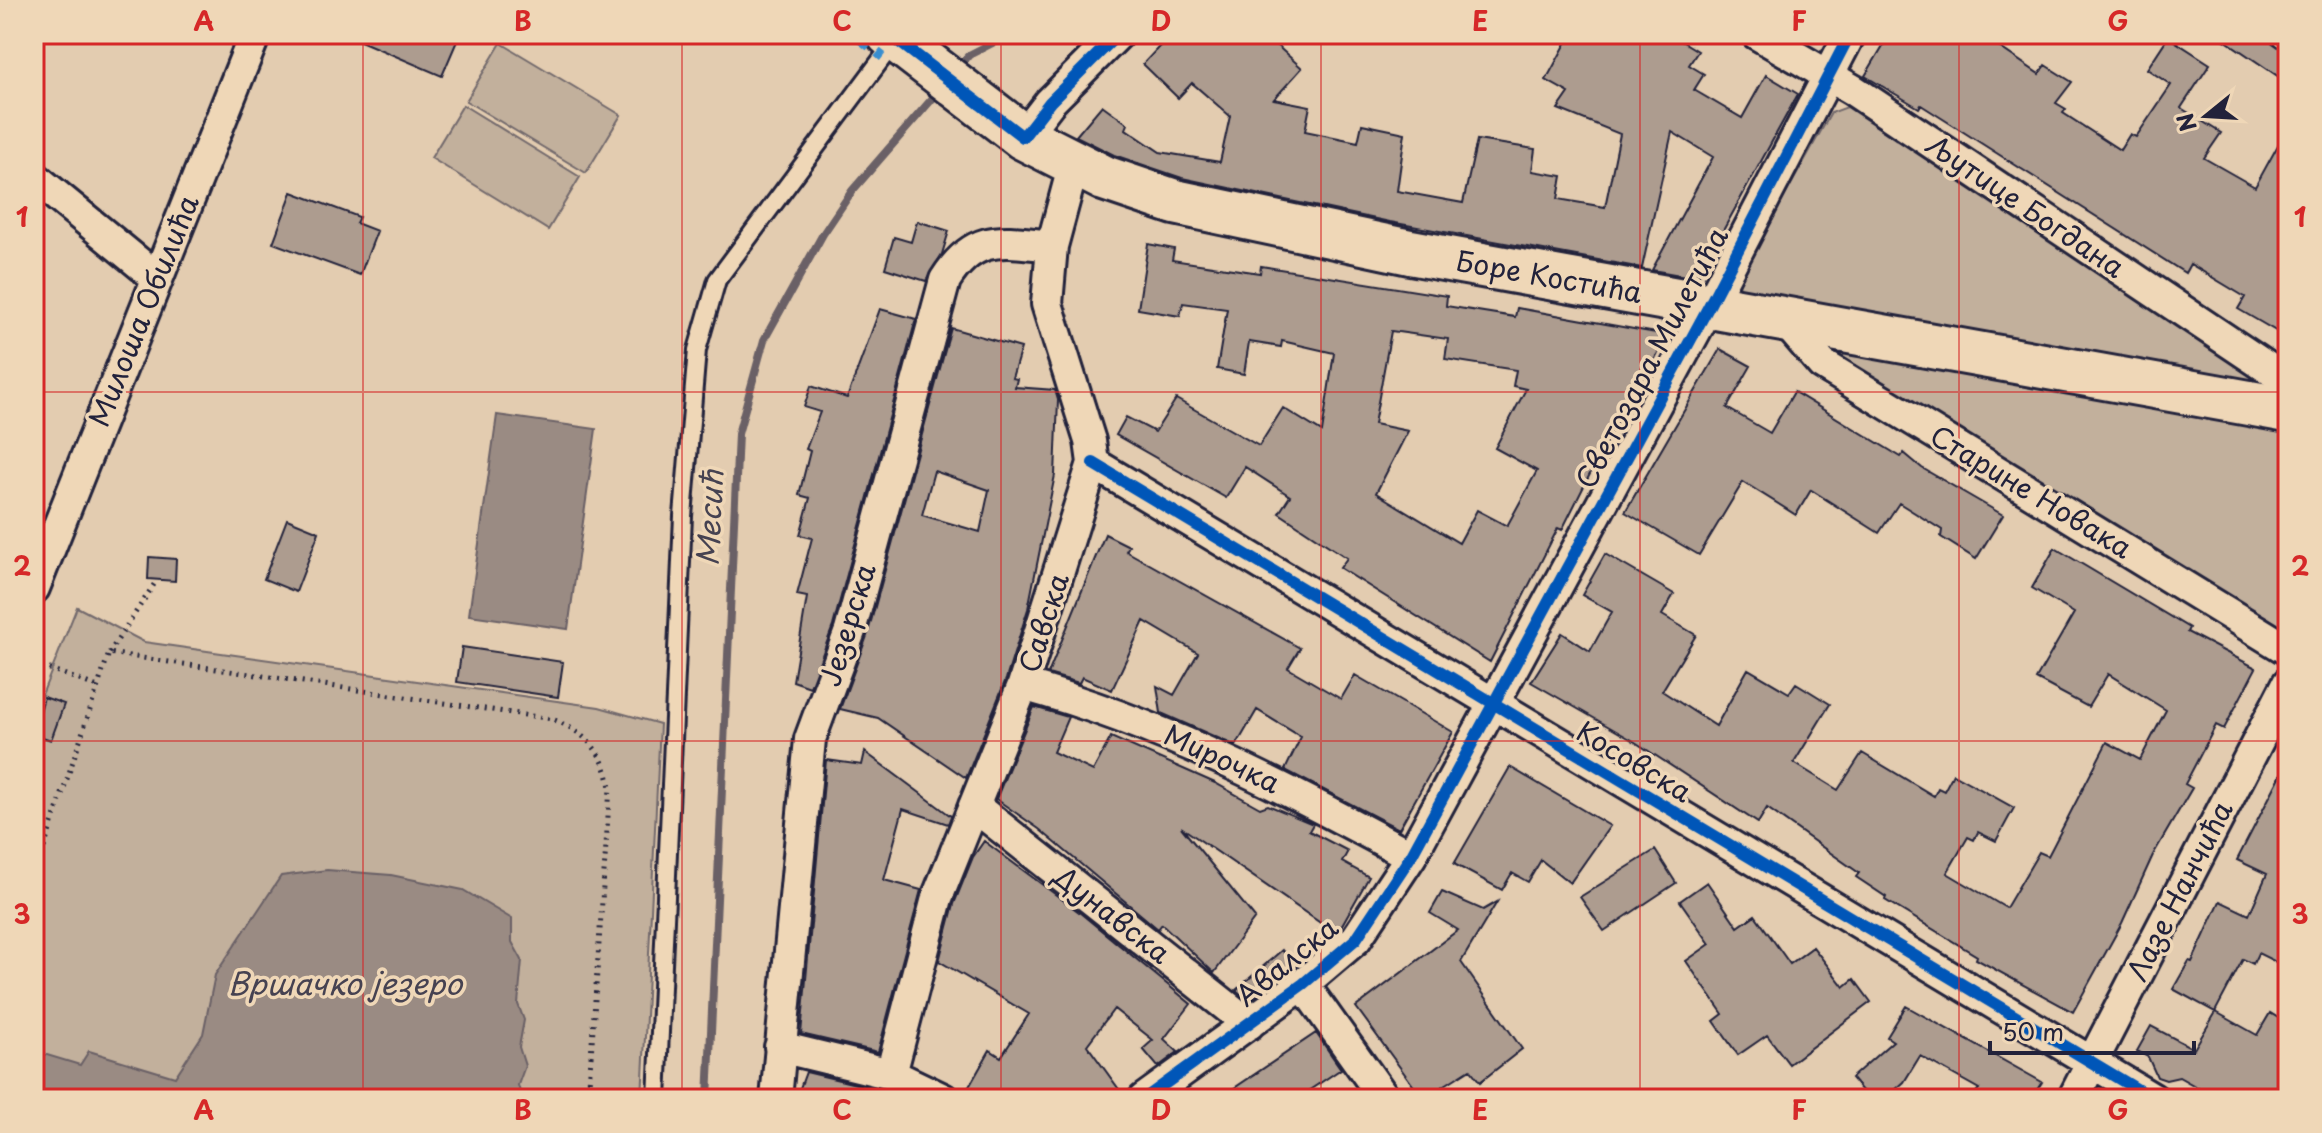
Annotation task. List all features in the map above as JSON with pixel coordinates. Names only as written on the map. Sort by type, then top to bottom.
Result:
[{"type":"main road","name":"Боре Костића","points":[[903,41],[1023,137],[1074,164],[1138,191],[1244,219],[1785,321],[2288,410]]},
{"type":"street","name":"Милоша Обилића","points":[[34,588],[255,34]]},
{"type":"street","points":[[1023,137],[1050,102],[1118,34]]},
{"type":"street","name":"Љутице Богдана","points":[[1757,34],[1827,76],[2280,376],[2288,386]]},
{"type":"street","name":"Светозара Милетића","points":[[1493,704],[1709,306],[1850,34]]},
{"type":"street","name":"Савска","points":[[891,1074],[937,898],[1023,685],[1093,463],[1090,441],[1047,304],[1052,246],[1074,164]]},
{"type":"street","points":[[34,177],[157,278]]},
{"type":"street","name":"Језерска","points":[[776,1099],[810,739],[850,631],[945,280],[955,264],[981,244],[995,241],[1052,246]]},
{"type":"street","name":"Старине Новака","points":[[1785,321],[1822,364],[2288,650]]},
{"type":"street","name":"Косовска","points":[[1093,463],[2153,1099]]},
{"type":"street","name":"Лазе Нанчића","points":[[2073,1099],[2288,683]]},
{"type":"street","name":"Мирочка","points":[[1023,685],[1085,702],[1158,730],[1280,785],[1411,856]]},
{"type":"street","name":"Авалска","points":[[1144,1099],[1303,984],[1356,939],[1411,856],[1493,704]]},
{"type":"street","name":"Дунавска","points":[[974,806],[1249,1024]]},
{"type":"street","points":[[1303,984],[1385,1099]]},
{"type":"street","points":[[780,1047],[891,1074],[943,1099]]},
{"type":"lane","points":[[657,1099],[683,516],[697,350],[717,280],[903,41]]},
{"type":"path","points":[[34,878],[109,653],[155,583]]},
{"type":"path","points":[[109,653],[552,719],[578,729],[607,767],[610,788],[588,1099]]},
{"type":"path","points":[[34,663],[98,687]]},
{"type":"shaded area","points":[[501,43],[621,115],[586,173],[466,101]]},
{"type":"shaded area","points":[[463,105],[580,177],[548,230],[431,158]]},
{"type":"shaded area","points":[[1847,107],[2261,380],[2266,389],[1740,294],[1739,278],[1831,113]]},
{"type":"shaded area","points":[[1826,348],[2288,428],[2288,633],[1827,360]]},
{"type":"shaded area","points":[[77,607],[144,642],[599,707],[660,724],[642,1099],[34,1099],[34,715]]},
{"type":"water","points":[[497,415],[596,429],[568,629],[469,615]]},
{"type":"water","name":"Вршачко језеро","points":[[327,870],[391,875],[463,890],[512,919],[512,942],[522,960],[518,1004],[524,1020],[519,1047],[525,1066],[518,1085],[522,1099],[34,1099],[34,1051],[80,1065],[89,1051],[175,1077],[203,1034],[215,975],[281,876]]},
{"type":"building","points":[[344,34],[460,34],[442,76]]},
{"type":"building","points":[[1171,34],[1264,34],[1302,68],[1274,99],[1310,106],[1305,131],[1358,142],[1362,124],[1405,133],[1397,191],[1463,203],[1477,140],[1535,149],[1532,171],[1562,176],[1558,199],[1605,207],[1620,134],[1558,109],[1569,93],[1546,80],[1571,34],[1670,34],[1698,51],[1689,65],[1704,74],[1694,90],[1742,118],[1766,75],[1798,94],[1697,278],[1652,270],[1713,157],[1672,132],[1642,268],[1390,222],[1182,178],[1114,155],[1076,136],[1102,105],[1128,124],[1126,129],[1160,152],[1220,162],[1230,116],[1192,83],[1178,98],[1143,64]]},
{"type":"building","points":[[1890,34],[1980,34],[2039,74],[2045,65],[2072,82],[2056,103],[2066,109],[2063,113],[2120,150],[2130,134],[2136,137],[2171,85],[2147,69],[2168,37],[2210,64],[2181,108],[2221,133],[2204,158],[2255,187],[2288,127],[2288,338],[2238,309],[2245,297],[2190,264],[2185,273],[1921,105],[1919,108],[1865,76]]},
{"type":"building","points":[[2216,34],[2260,34],[2288,54],[2288,83]]},
{"type":"building","points":[[292,192],[359,217],[356,223],[377,231],[360,275],[273,243]]},
{"type":"building","points":[[917,221],[949,231],[942,254],[926,281],[885,268],[894,237],[911,242]]},
{"type":"building","points":[[1148,244],[1174,249],[1172,260],[1260,273],[1261,266],[1447,296],[1446,306],[1515,317],[1517,308],[1667,335],[1636,396],[1632,394],[1605,444],[1562,530],[1558,528],[1490,662],[1340,568],[1347,558],[1279,513],[1290,496],[1245,467],[1226,498],[1116,435],[1126,417],[1155,432],[1176,399],[1259,446],[1283,408],[1322,432],[1334,353],[1282,341],[1281,347],[1249,342],[1244,374],[1217,369],[1227,309],[1183,303],[1180,316],[1138,309]],"holes":[[[1391,331],[1448,339],[1445,359],[1516,370],[1513,386],[1526,389],[1495,448],[1537,471],[1507,526],[1477,510],[1459,543],[1376,493],[1408,431],[1374,424]]]},
{"type":"building","points":[[880,309],[916,319],[833,626],[810,687],[793,681],[807,597],[797,595],[812,538],[800,535],[810,498],[799,495],[810,451],[806,449],[820,412],[804,407],[811,386],[847,398]]},
{"type":"building","points":[[951,328],[1021,348],[1012,378],[1017,379],[1015,387],[1055,390],[1058,400],[1055,475],[1028,609],[1006,679],[966,778],[878,718],[840,709],[867,636]],"holes":[[[934,471],[989,490],[980,532],[922,515]]]},
{"type":"building","points":[[1720,349],[1751,366],[1727,408],[1770,433],[1794,392],[1901,457],[1904,453],[1922,468],[2003,515],[1976,559],[1941,537],[1942,530],[1899,503],[1879,533],[1811,490],[1796,515],[1743,482],[1699,555],[1625,512]]},
{"type":"building","points":[[287,519],[319,532],[296,592],[264,579]]},
{"type":"building","points":[[1105,534],[1129,546],[1126,551],[1300,648],[1288,668],[1341,699],[1355,675],[1453,732],[1399,829],[1285,770],[1301,737],[1257,710],[1236,746],[1161,713],[1157,686],[1174,695],[1198,653],[1144,621],[1112,690],[1082,677],[1079,683],[1048,674]]},
{"type":"building","points":[[2055,548],[2189,628],[2187,632],[2256,668],[2224,729],[2216,725],[2185,784],[2192,788],[2153,855],[2122,923],[2073,1012],[1976,959],[1977,956],[1885,900],[1886,897],[1856,877],[1859,873],[1767,808],[1758,823],[1632,740],[1531,682],[1562,633],[1590,651],[1612,612],[1582,595],[1605,554],[1674,594],[1662,615],[1696,635],[1662,691],[1716,726],[1748,669],[1789,693],[1796,683],[1830,704],[1794,763],[1838,790],[1862,753],[1934,796],[1938,788],[1944,791],[1953,774],[2014,808],[1996,841],[1978,832],[1974,840],[1968,837],[1947,873],[2006,908],[2039,852],[2048,856],[2107,742],[2140,760],[2166,710],[2108,674],[2088,707],[2036,679],[2074,613],[2032,588]]},
{"type":"building","points":[[149,557],[176,559],[175,581],[148,579]]},
{"type":"building","points":[[462,647],[563,662],[558,697],[457,682]]},
{"type":"building","points":[[44,697],[64,704],[51,740],[34,734]]},
{"type":"building","points":[[1034,707],[1068,717],[1053,752],[1093,771],[1111,737],[1215,783],[1260,808],[1268,805],[1313,824],[1309,831],[1348,851],[1342,862],[1369,877],[1339,930],[1335,933],[1181,827],[1255,918],[1214,973],[1162,924],[1158,929],[1039,829],[996,799]]},
{"type":"building","points":[[865,752],[951,816],[948,824],[903,809],[884,880],[921,890],[878,1052],[801,1034],[826,760],[862,765]]},
{"type":"building","points":[[2288,761],[2288,968],[2258,953],[2253,964],[2243,959],[2215,1012],[2173,989],[2189,961],[2192,962],[2220,901],[2249,915],[2267,874],[2237,860]]},
{"type":"building","points":[[1510,767],[1610,826],[1570,883],[1541,860],[1528,882],[1512,873],[1502,890],[1454,864]]},
{"type":"building","points":[[984,841],[1079,912],[1191,1004],[1164,1039],[1178,1052],[1158,1067],[1143,1049],[1153,1040],[1114,1009],[1087,1045],[1126,1099],[962,1099],[990,1050],[1001,1057],[1029,1014],[939,961],[954,904],[973,857]]},
{"type":"building","points":[[1655,850],[1676,883],[1604,931],[1580,897]]},
{"type":"building","points":[[1707,882],[1738,927],[1755,915],[1790,964],[1813,947],[1844,987],[1854,979],[1871,1002],[1789,1064],[1767,1035],[1738,1055],[1714,1021],[1723,1014],[1686,961],[1710,944],[1680,901]]},
{"type":"building","points":[[1442,892],[1483,910],[1497,902],[1461,962],[1522,1049],[1480,1082],[1470,1069],[1423,1099],[1356,1007],[1458,930],[1430,913]]},
{"type":"building","points":[[1282,950],[1295,967],[1249,1001],[1236,990]]},
{"type":"building","points":[[1906,1006],[2042,1082],[2031,1099],[1970,1099],[1979,1089],[1920,1056],[1904,1082],[1885,1099],[1869,1099],[1851,1078],[1893,1041],[1887,1037]]},
{"type":"building","points":[[2216,1012],[2257,1035],[2270,1013],[2288,1024],[2279,1044],[2288,1049],[2288,1070],[2272,1099],[2218,1099],[2179,1077],[2166,1080],[2157,1077],[2148,1057],[2137,1051],[2151,1026],[2194,1049]]},
{"type":"building","points":[[1316,1033],[1341,1069],[1296,1099],[1218,1099]]},
{"type":"building","points":[[806,1072],[885,1091],[901,1099],[796,1099]]},
{"type":"waterway","name":"Месић","points":[[955,71],[969,55],[1010,34]]},
{"type":"waterway","name":"Месић","points":[[708,1099],[738,434],[764,340],[823,234],[852,191],[939,91]]},
{"type":"marked path","points":[[854,34],[883,57]]},
{"type":"cycle path","points":[[889,34],[1023,137],[1050,102],[1118,34]]},
{"type":"cycle path","points":[[1144,1099],[1303,984],[1356,939],[1411,856],[1709,306],[1850,34]]},
{"type":"cycle path","points":[[1093,463],[2153,1099]]}]
